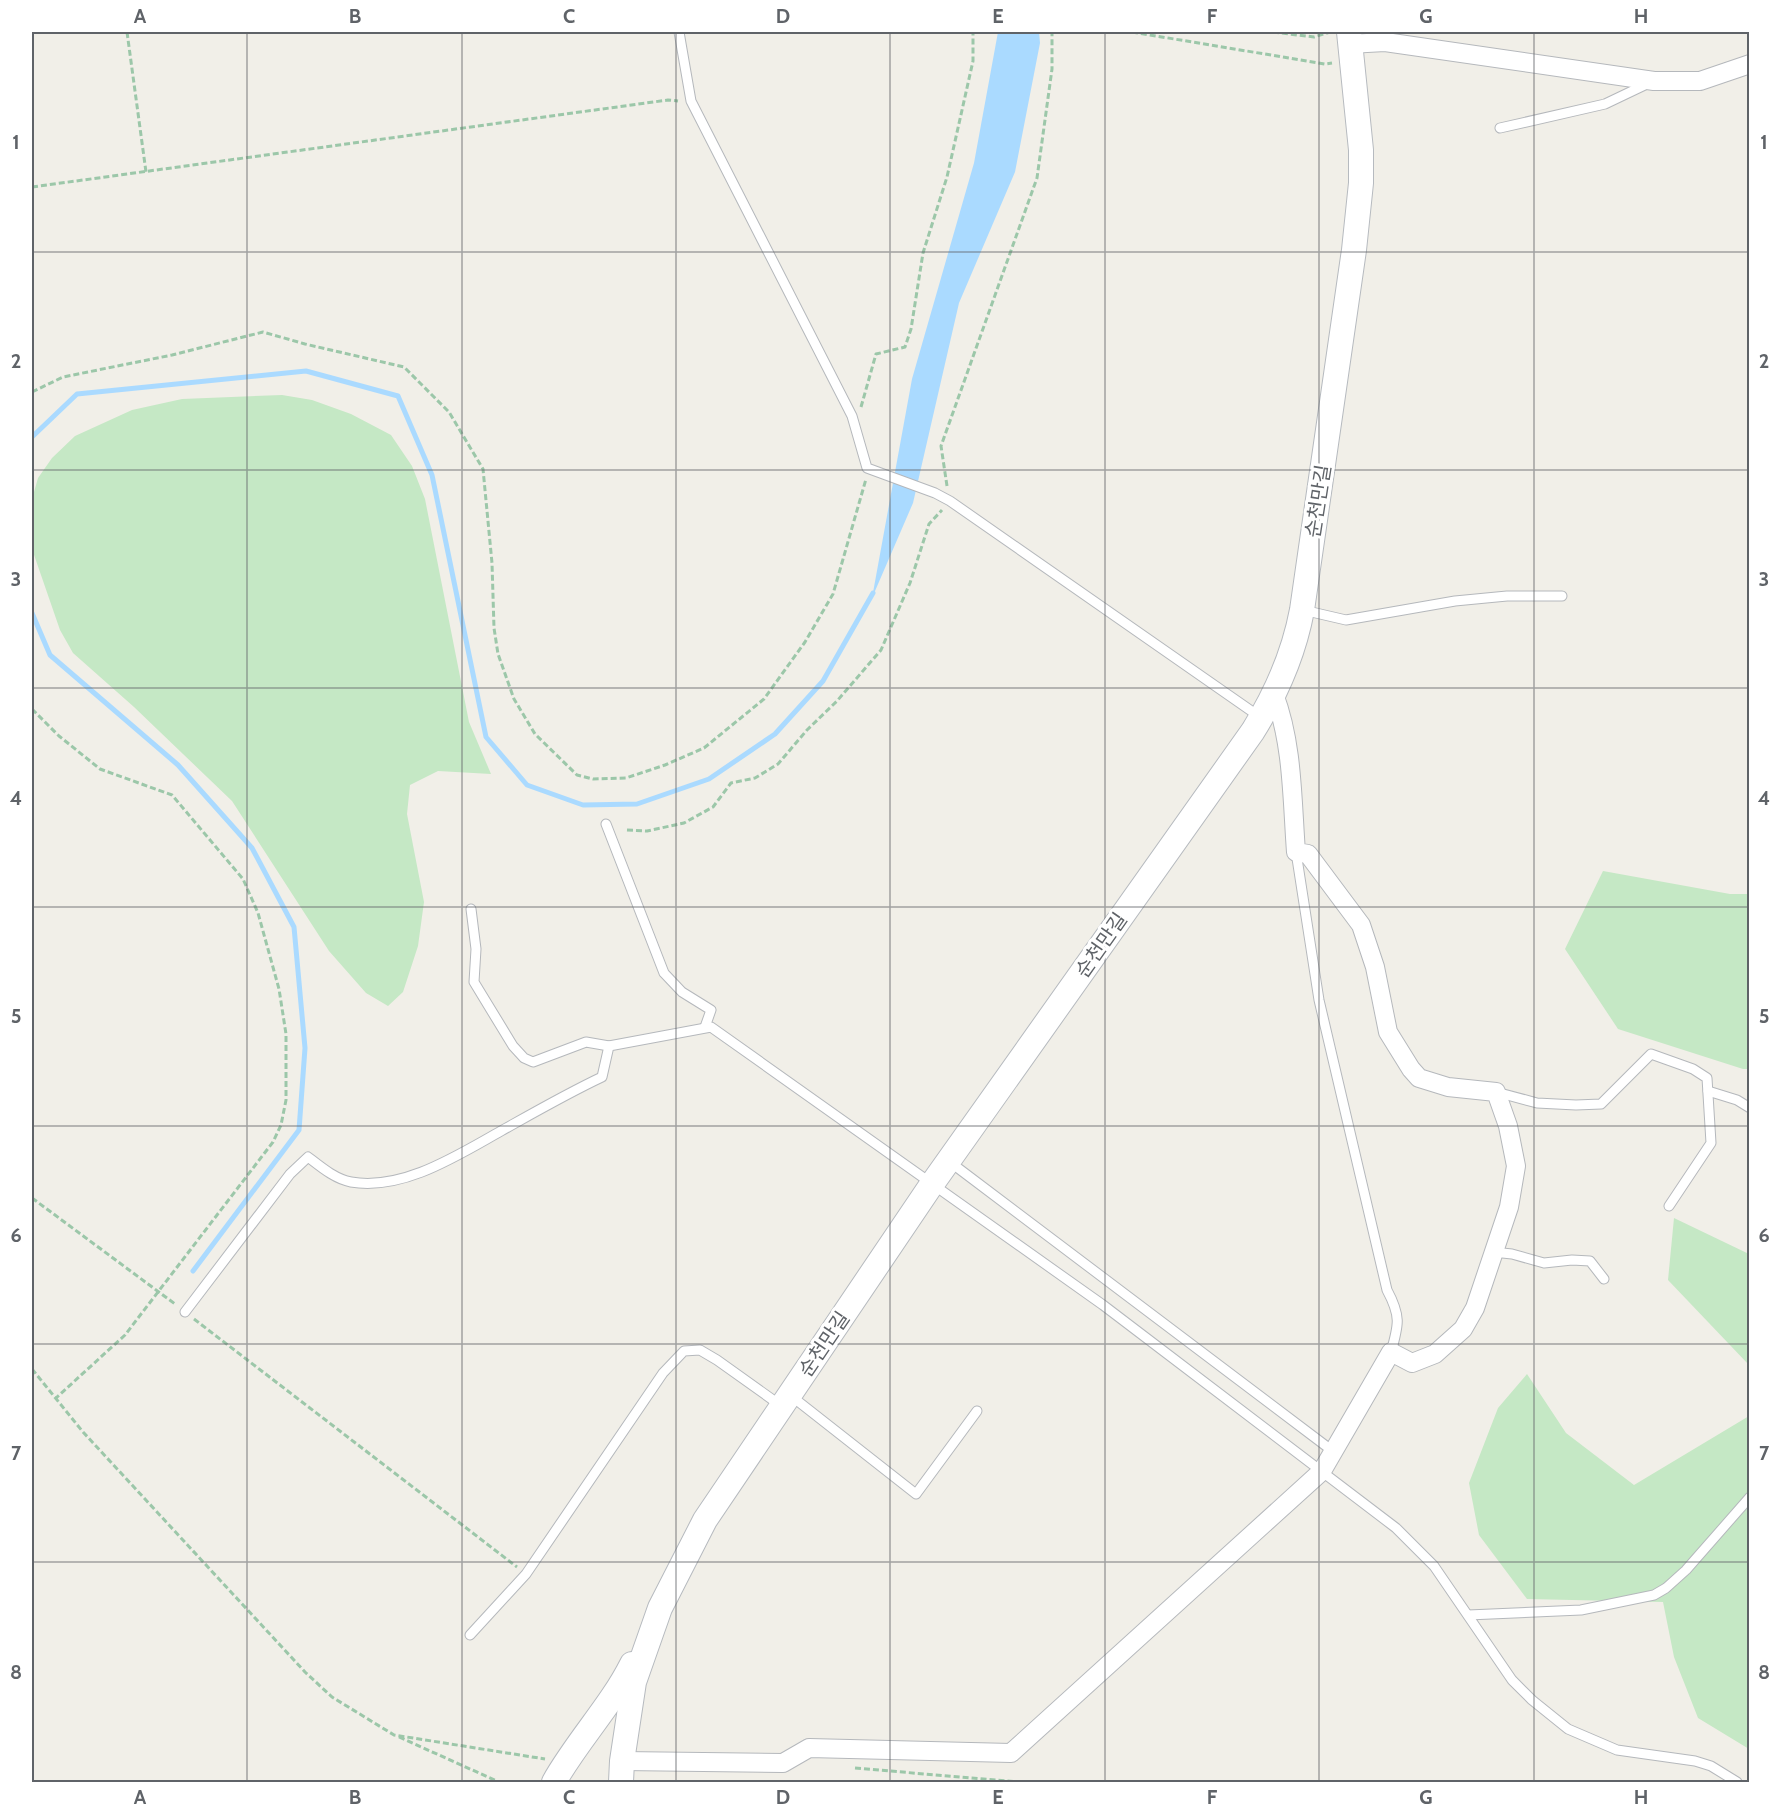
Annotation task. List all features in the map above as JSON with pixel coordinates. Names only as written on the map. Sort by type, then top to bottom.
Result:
[{"type":"street","points":[[1345,42],[1385,42],[1654,81],[1700,81],[1749,64]]},
{"type":"street","name":"순천만길","points":[[622,1772],[634,1683],[660,1608],[705,1520],[932,1184],[1261,717],[1274,694],[1292,651],[1302,610],[1354,250],[1361,183],[1361,150],[1345,42]]},
{"type":"street","points":[[622,1772],[783,1763],[809,1748],[1011,1753],[1322,1471],[1391,1352],[1412,1363],[1436,1354],[1455,1337],[1475,1308],[1509,1207],[1516,1166],[1508,1126],[1497,1092],[1448,1087],[1419,1078],[1388,1032],[1375,967],[1361,925],[1308,854],[1296,852],[1287,738],[1274,694]]},
{"type":"street","points":[[554,1782],[567,1759],[624,1680],[660,1608]]},
{"type":"lane","points":[[679,32],[691,101],[852,416],[867,468],[936,493],[950,501],[1261,717]]},
{"type":"lane","points":[[1500,128],[1605,104],[1654,81]]},
{"type":"lane","points":[[1302,610],[1346,620],[1455,601],[1506,596],[1562,596]]},
{"type":"lane","points":[[606,824],[664,973],[682,992],[711,1010],[705,1027]]},
{"type":"lane","points":[[1296,852],[1319,1000],[1387,1290],[1397,1309],[1398,1329],[1391,1352]]},
{"type":"lane","points":[[471,909],[476,949],[474,982],[513,1046],[524,1058],[533,1062],[586,1042],[609,1046],[711,1027],[1103,1305],[1396,1528],[1434,1566],[1512,1680],[1532,1700],[1568,1729],[1617,1750],[1695,1761],[1711,1766],[1737,1782]]},
{"type":"lane","points":[[185,1312],[290,1174],[308,1157],[324,1169],[350,1182],[371,1183],[418,1174],[602,1077],[609,1046]]},
{"type":"lane","points":[[1497,1092],[1537,1103],[1601,1104],[1651,1054],[1693,1069],[1707,1078],[1711,1143],[1669,1206]]},
{"type":"lane","points":[[1708,1091],[1737,1100],[1749,1108]]},
{"type":"lane","points":[[948,1161],[1334,1452]]},
{"type":"lane","points":[[1493,1252],[1512,1254],[1544,1263],[1590,1261],[1604,1279]]},
{"type":"lane","points":[[470,1635],[526,1574],[663,1373],[684,1351],[700,1350],[786,1401],[916,1494],[977,1411]]},
{"type":"lane","points":[[1468,1615],[1581,1610],[1654,1594],[1666,1588],[1686,1570],[1749,1497]]},
{"type":"path","points":[[127,32],[146,172]]},
{"type":"path","points":[[852,416],[863,405],[876,354],[905,346],[911,329],[923,253],[947,177],[973,61],[973,32]]},
{"type":"path","points":[[1132,32],[1325,64],[1345,42]]},
{"type":"path","points":[[1273,32],[1345,42]]},
{"type":"path","points":[[32,187],[668,100],[691,101]]},
{"type":"path","points":[[32,392],[63,377],[172,355],[262,332],[404,368],[449,412],[483,469],[492,562],[494,628],[498,654],[514,699],[535,734],[577,775],[593,779],[626,778],[665,765],[704,748],[764,699],[805,642],[833,594],[864,489],[867,468]]},
{"type":"path","points":[[32,710],[59,736],[100,769],[172,795],[243,879],[258,913],[279,989],[286,1034],[286,1100],[281,1125],[273,1142],[125,1335],[56,1398]]},
{"type":"path","points":[[32,1198],[185,1312],[526,1574]]},
{"type":"path","points":[[32,1369],[83,1432],[305,1672],[332,1697],[394,1735],[499,1782]]},
{"type":"path","points":[[394,1735],[548,1759],[567,1759]]},
{"type":"path","points":[[852,1768],[1018,1782]]},
{"type":"green space","points":[[282,395],[312,400],[351,414],[391,435],[412,466],[425,499],[469,722],[491,774],[438,771],[410,785],[407,814],[424,902],[418,946],[403,992],[388,1006],[366,993],[329,951],[232,801],[134,707],[73,653],[60,630],[32,549],[32,499],[38,478],[52,458],[75,436],[132,410],[182,399]]},
{"type":"green space","points":[[1603,871],[1730,894],[1749,894],[1749,1069],[1618,1029],[1565,949]]},
{"type":"green space","points":[[1674,1218],[1749,1254],[1749,1365],[1668,1280]]},
{"type":"green space","points":[[1527,1374],[1566,1433],[1634,1485],[1749,1416],[1749,1749],[1698,1718],[1674,1657],[1663,1602],[1527,1599],[1479,1535],[1469,1483],[1498,1408]]},
{"type":"water","points":[[998,32],[1039,32],[1040,43],[1015,172],[959,303],[913,503],[872,598],[912,379],[974,163]]},
{"type":"waterway","points":[[32,437],[77,394],[306,371],[398,396],[432,475],[486,737],[527,785],[583,805],[637,804],[709,779],[775,734],[823,681],[873,593]]},
{"type":"waterway","points":[[32,613],[50,655],[178,765],[252,848],[294,927],[305,1048],[299,1130],[193,1271]]}]
